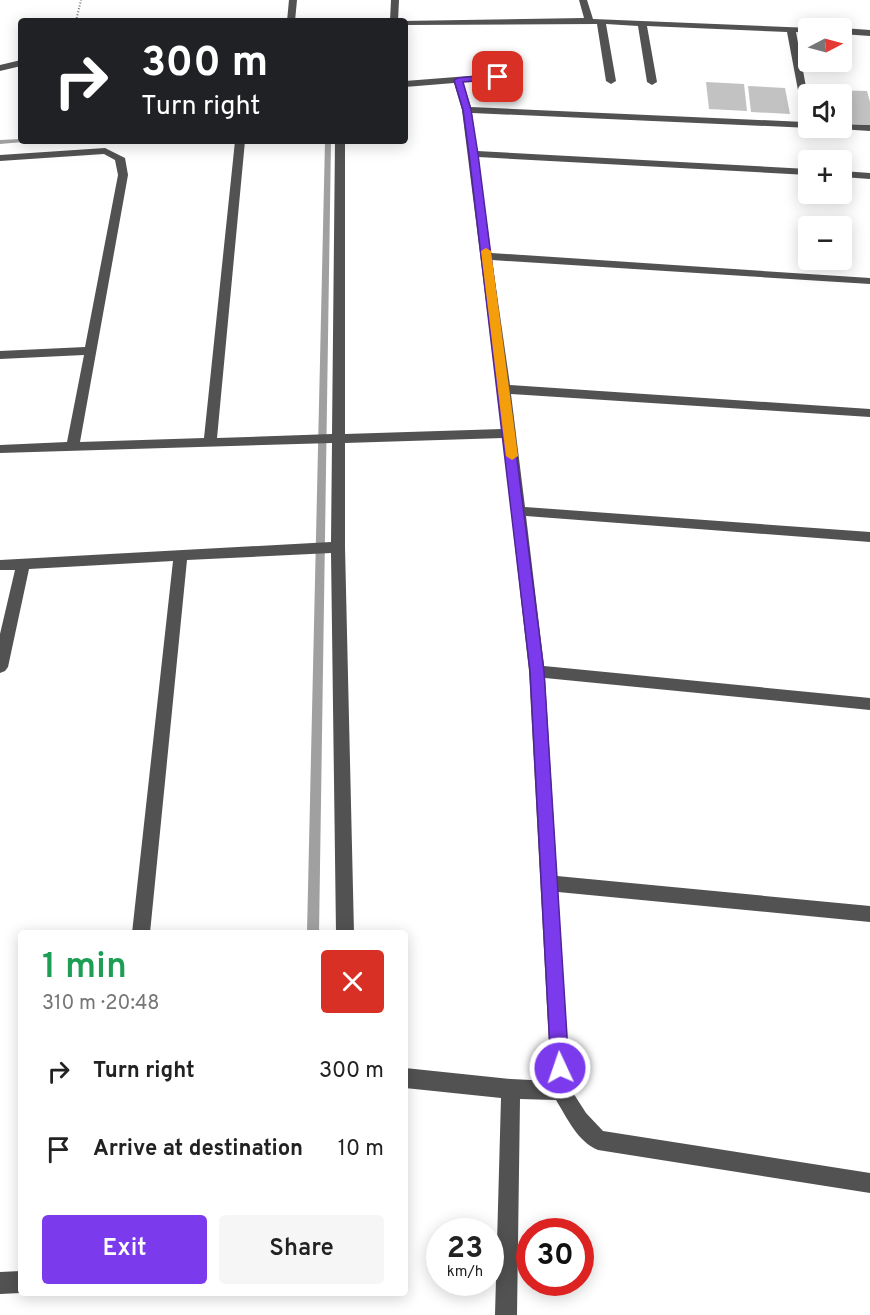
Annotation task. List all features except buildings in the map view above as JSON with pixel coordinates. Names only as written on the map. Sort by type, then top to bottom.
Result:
[{"type":"street","points":[[291,18],[293,0]]},
{"type":"street","points":[[394,18],[395,0]]},
{"type":"street","points":[[583,0],[589,21]]},
{"type":"street","points":[[408,22],[589,21],[798,29]]},
{"type":"street","points":[[601,22],[611,81]]},
{"type":"street","points":[[642,23],[652,82]]},
{"type":"street","points":[[791,29],[801,84]]},
{"type":"street","points":[[852,32],[870,33]]},
{"type":"street","points":[[0,68],[18,64]]},
{"type":"street","points":[[408,84],[518,75]]},
{"type":"street","points":[[458,80],[467,110],[487,256],[537,671],[561,1091],[579,1120],[598,1140],[870,1183]]},
{"type":"street","points":[[467,110],[798,123]]},
{"type":"street","points":[[852,127],[870,128]]},
{"type":"street","points":[[210,442],[240,144]]},
{"type":"street","points":[[340,144],[338,547],[345,930]]},
{"type":"street","points":[[0,158],[105,151],[120,158],[123,175],[73,447]]},
{"type":"street","points":[[473,154],[798,171]]},
{"type":"street","points":[[852,175],[870,176]]},
{"type":"street","points":[[487,256],[870,281]]},
{"type":"street","points":[[0,355],[92,351]]},
{"type":"street","points":[[504,389],[870,413]]},
{"type":"street","points":[[0,449],[509,433]]},
{"type":"street","points":[[518,511],[870,537]]},
{"type":"street","points":[[0,565],[338,547]]},
{"type":"street","points":[[141,930],[181,555]]},
{"type":"street","points":[[0,667],[23,564]]},
{"type":"street","points":[[537,671],[870,704]]},
{"type":"street","points":[[549,883],[870,914]]},
{"type":"street","points":[[408,1077],[511,1089],[561,1091]]},
{"type":"street","points":[[506,1315],[511,1089]]},
{"type":"street","points":[[0,1283],[18,1282]]},
{"type":"path","points":[[77,18],[81,0]]},
{"type":"waterway","points":[[0,142],[18,141]]},
{"type":"waterway","points":[[313,930],[328,144]]},
{"type":"slow traffic","points":[[486,251],[512,456]]},
{"type":"route","points":[[498,77],[458,80],[467,110],[473,154],[537,671],[560,1068]]}]
